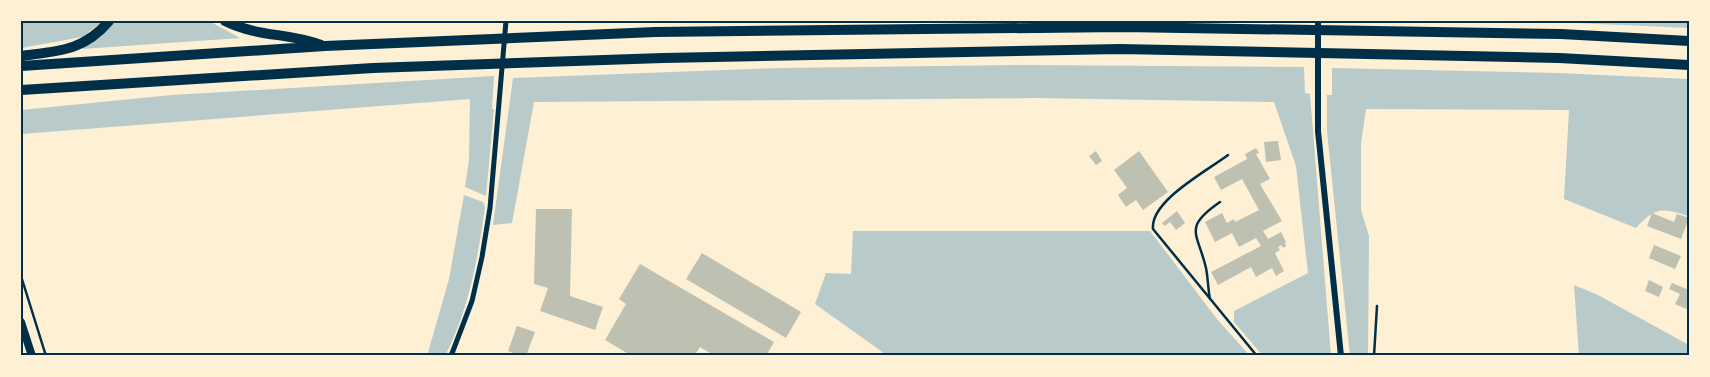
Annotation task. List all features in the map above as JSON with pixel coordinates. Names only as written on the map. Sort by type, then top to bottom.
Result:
[{"type":"highway","points":[[21,56],[64,51],[86,43],[99,33],[109,21]]},
{"type":"highway","points":[[225,21],[241,29],[267,35],[304,38],[324,46]]},
{"type":"highway","points":[[21,66],[324,46],[655,32],[1123,27],[1561,34],[1689,42]]},
{"type":"highway","points":[[21,90],[383,68],[663,58],[1120,49],[1559,58],[1689,65]]},
{"type":"main road","points":[[21,322],[32,356]]},
{"type":"street","points":[[451,356],[472,301],[482,257],[490,208],[506,21]]},
{"type":"street","points":[[1318,21],[1318,131],[1340,356]]},
{"type":"lane","points":[[1228,155],[1164,202],[1152,221],[1153,229],[1210,301],[1257,356]]},
{"type":"lane","points":[[1210,301],[1206,268],[1194,233],[1197,223],[1220,202]]},
{"type":"path","points":[[21,276],[46,356]]},
{"type":"path","points":[[1374,356],[1377,306]]},
{"type":"shaded area","points":[[21,21],[103,21],[82,37],[21,48]]},
{"type":"shaded area","points":[[115,21],[209,21],[240,38],[82,49],[99,38]]},
{"type":"shaded area","points":[[1531,21],[1689,21],[1689,28]]},
{"type":"shaded area","points":[[1024,65],[1304,67],[1305,93],[1310,94],[1331,356],[1263,356],[1234,322],[1234,311],[1308,273],[1296,166],[1274,102],[1035,98],[534,102],[512,223],[493,225],[513,78],[779,68]]},
{"type":"shaded area","points":[[1332,68],[1557,73],[1689,79],[1689,216],[1666,210],[1654,212],[1636,228],[1564,199],[1569,110],[1366,109],[1361,143],[1361,210],[1369,236],[1368,356],[1350,356],[1327,131],[1327,95],[1332,95]]},
{"type":"shaded area","points":[[494,76],[492,109],[494,109],[486,196],[465,187],[469,160],[470,99],[21,134],[21,110],[172,95]]},
{"type":"shaded area","points":[[464,195],[483,202],[485,207],[471,283],[460,320],[445,356],[427,356],[449,279]]},
{"type":"shaded area","points":[[853,231],[1150,231],[1217,319],[1250,356],[888,356],[815,304],[826,273],[851,274]]},
{"type":"shaded area","points":[[1574,285],[1598,295],[1689,345],[1689,356],[1579,356]]},
{"type":"building","points":[[1278,141],[1281,160],[1266,162],[1264,142]]},
{"type":"building","points":[[1256,148],[1259,153],[1256,154],[1270,179],[1260,184],[1282,221],[1263,231],[1268,239],[1281,232],[1286,246],[1283,248],[1282,245],[1278,247],[1280,250],[1275,253],[1284,271],[1276,276],[1272,268],[1256,277],[1251,267],[1218,285],[1211,272],[1261,246],[1256,238],[1239,247],[1232,233],[1215,242],[1205,222],[1222,213],[1227,223],[1234,219],[1235,222],[1259,210],[1242,179],[1221,190],[1214,177],[1247,159],[1245,154]]},
{"type":"building","points":[[1096,151],[1102,161],[1096,165],[1089,156]]},
{"type":"building","points":[[1139,151],[1168,192],[1143,210],[1136,200],[1126,207],[1118,195],[1127,188],[1114,170]]},
{"type":"building","points":[[536,209],[572,209],[570,296],[603,307],[595,330],[540,311],[548,288],[534,284]]},
{"type":"building","points":[[1177,211],[1185,223],[1176,230],[1170,222],[1165,226],[1162,223]]},
{"type":"building","points":[[1652,213],[1674,222],[1677,214],[1689,218],[1681,239],[1647,226]]},
{"type":"building","points":[[1654,245],[1681,256],[1675,269],[1649,258]]},
{"type":"building","points":[[702,253],[801,312],[786,338],[686,279]]},
{"type":"building","points":[[640,264],[774,342],[766,356],[715,356],[700,347],[694,356],[632,356],[605,340],[626,304],[619,299]]},
{"type":"building","points":[[1649,280],[1663,287],[1659,297],[1645,291]]},
{"type":"building","points":[[1672,283],[1689,290],[1689,310],[1675,304],[1680,294],[1669,289]]},
{"type":"building","points":[[517,326],[535,332],[526,356],[515,356],[516,354],[508,351]]}]
